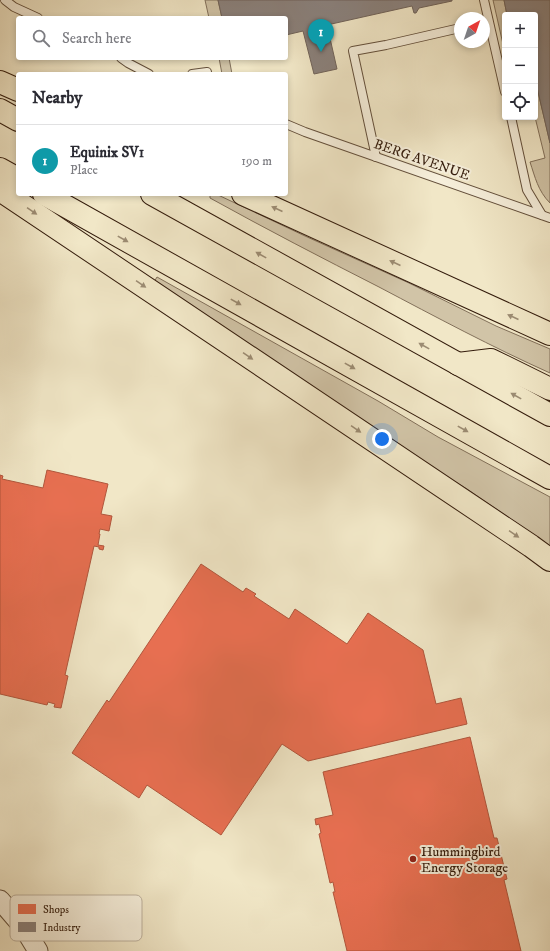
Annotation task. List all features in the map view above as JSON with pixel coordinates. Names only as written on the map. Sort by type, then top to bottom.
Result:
[{"type":"highway","points":[[0,82],[16,89]]},
{"type":"highway","points":[[0,110],[16,119]]},
{"type":"highway","points":[[0,169],[16,178]]},
{"type":"highway","points":[[0,190],[550,560]]},
{"type":"highway","points":[[48,196],[550,478]]},
{"type":"highway","points":[[156,196],[550,415]]},
{"type":"highway","points":[[247,196],[550,334]]},
{"type":"highway","points":[[458,364],[490,360],[550,389]]},
{"type":"street","points":[[0,900],[10,912]]},
{"type":"street","points":[[32,941],[38,951]]},
{"type":"lane","points":[[5,0],[14,7],[34,16]]},
{"type":"lane","points":[[484,0],[485,12]]},
{"type":"lane","points":[[376,157],[353,51],[454,29]]},
{"type":"lane","points":[[490,36],[503,84]]},
{"type":"lane","points":[[124,60],[146,72]]},
{"type":"lane","points":[[512,120],[527,190],[542,215]]},
{"type":"lane","name":"BERG AVENUE","points":[[288,125],[550,218]]},
{"type":"shaded area","points":[[205,0],[218,0],[222,16],[209,16]]},
{"type":"shaded area","points":[[493,0],[504,0],[506,12],[502,12],[502,40]]},
{"type":"shaded area","points":[[219,60],[229,60],[232,72],[222,72]]},
{"type":"shaded area","points":[[538,92],[550,143],[550,203],[540,189],[530,162],[545,158],[536,120],[538,120]]},
{"type":"shaded area","points":[[210,196],[220,196],[409,283],[496,326],[550,349],[550,373],[464,332],[210,198]]},
{"type":"shaded area","points":[[157,277],[378,401],[438,437],[550,497],[550,546],[467,489],[151,287]]},
{"type":"building: Shops","points":[[47,470],[108,484],[101,514],[112,516],[109,531],[100,529],[98,545],[104,546],[103,550],[94,546],[65,675],[68,676],[61,708],[54,707],[55,704],[48,702],[47,705],[0,694],[0,475],[3,476],[2,479],[43,488]]},
{"type":"building: Shops","points":[[201,564],[243,592],[246,588],[256,594],[254,596],[289,619],[295,609],[347,644],[368,613],[423,650],[436,704],[461,698],[467,724],[308,761],[282,744],[221,835],[147,785],[139,798],[72,753],[107,700],[109,702]]},
{"type":"building: Shops","name":"Hummingbird Energy Storage","points":[[470,737],[494,838],[497,838],[507,879],[504,880],[521,951],[347,951],[333,892],[335,892],[333,882],[330,883],[319,834],[321,833],[319,824],[316,825],[315,819],[333,815],[323,772]]},
{"type":"building: Industry","points":[[218,0],[452,0],[419,8],[416,13],[414,13],[412,6],[327,25],[337,69],[314,74],[303,31],[288,35],[288,16],[222,16]]},
{"type":"building: Industry","points":[[504,0],[550,0],[550,143],[538,92],[538,12],[506,12]]},
{"type":"place","name":"Equinix SV1","points":[[321,52]]},
{"type":"place","name":"Hummingbird Energy Storage","points":[[413,859]]}]
